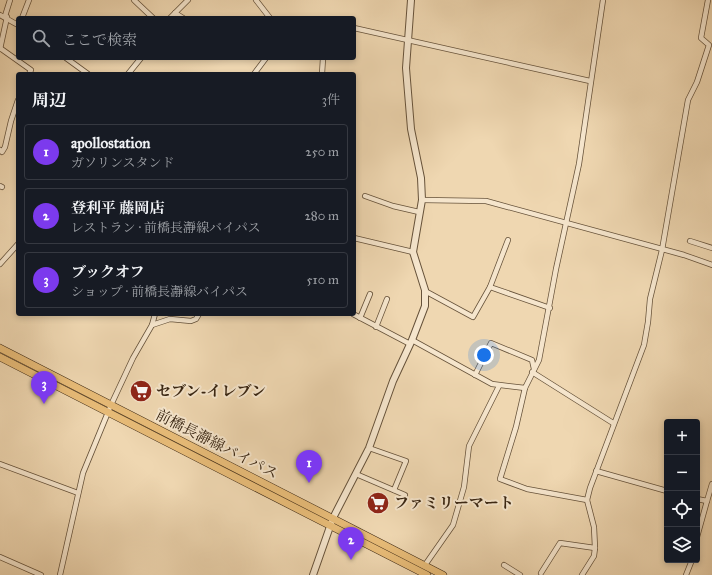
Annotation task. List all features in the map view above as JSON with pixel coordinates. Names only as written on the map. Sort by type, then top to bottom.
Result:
[{"type":"main road","name":"前橋長瀞線バイパス","points":[[0,348],[330,526],[423,572],[443,575]]},
{"type":"main road","name":"前橋長瀞線バイパス","points":[[0,357],[110,408],[333,518],[423,572]]},
{"type":"street","points":[[10,0],[4,16],[0,49],[16,60]]},
{"type":"street","points":[[23,16],[29,0]]},
{"type":"street","points":[[134,0],[151,16]]},
{"type":"street","points":[[172,16],[188,0]]},
{"type":"street","points":[[256,0],[268,16]]},
{"type":"street","points":[[313,575],[333,518],[369,448],[393,381],[411,342],[425,306],[425,291],[414,252],[422,200],[421,178],[411,129],[406,68],[411,0]]},
{"type":"street","points":[[587,500],[527,489],[500,479],[516,427],[525,388],[539,360],[566,221],[579,164],[603,0]]},
{"type":"street","points":[[582,575],[594,556],[595,548],[594,527],[587,500],[613,423],[644,345],[650,299],[662,250],[688,100],[709,45],[700,38],[708,0]]},
{"type":"street","points":[[175,13],[180,16]]},
{"type":"street","points":[[4,16],[16,24]]},
{"type":"street","points":[[356,28],[590,81]]},
{"type":"street","points":[[16,60],[31,70],[30,72]]},
{"type":"street","points":[[69,60],[85,72]]},
{"type":"street","points":[[130,72],[139,60]]},
{"type":"street","points":[[256,72],[264,60]]},
{"type":"street","points":[[322,72],[323,60]]},
{"type":"street","points":[[0,150],[2,152],[5,147],[16,106]]},
{"type":"street","points":[[365,196],[393,206],[419,212]]},
{"type":"street","points":[[422,200],[486,201],[566,221],[662,250],[684,255],[712,266]]},
{"type":"street","points":[[356,238],[414,252]]},
{"type":"street","points":[[425,291],[473,317],[490,287],[508,240]]},
{"type":"street","points":[[690,241],[712,248]]},
{"type":"street","points":[[0,264],[16,246]]},
{"type":"street","points":[[490,287],[550,308]]},
{"type":"street","points":[[360,318],[370,294]]},
{"type":"street","points":[[376,327],[387,299]]},
{"type":"street","points":[[60,575],[83,473],[110,408],[133,358],[152,325],[154,316]]},
{"type":"street","points":[[152,325],[170,319],[191,321],[196,319],[197,316]]},
{"type":"street","points":[[356,316],[376,327],[411,342],[498,386],[525,388]]},
{"type":"street","points":[[475,375],[491,343],[532,360],[533,370]]},
{"type":"street","points":[[533,370],[613,423]]},
{"type":"street","points":[[423,572],[453,525],[464,487],[469,446],[498,386]]},
{"type":"street","points":[[369,448],[406,462],[394,490]]},
{"type":"street","points":[[0,464],[78,493]]},
{"type":"street","points":[[596,471],[664,490]]},
{"type":"street","points":[[356,474],[405,495]]},
{"type":"street","points":[[700,527],[712,484]]},
{"type":"street","points":[[700,500],[707,501]]},
{"type":"street","points":[[542,573],[560,543],[595,548]]},
{"type":"street","points":[[0,557],[41,575]]},
{"type":"street","points":[[686,575],[691,563]]},
{"type":"street","points":[[504,565],[520,575]]},
{"type":"place","name":"セブン-イレブン","points":[[141,391]]},
{"type":"place","name":"ブックオフ","points":[[44,404]]},
{"type":"place","name":"apollostation","points":[[309,483]]},
{"type":"place","name":"ファミリーマート","points":[[378,503]]},
{"type":"place","name":"登利平 藤岡店","points":[[351,560]]}]
